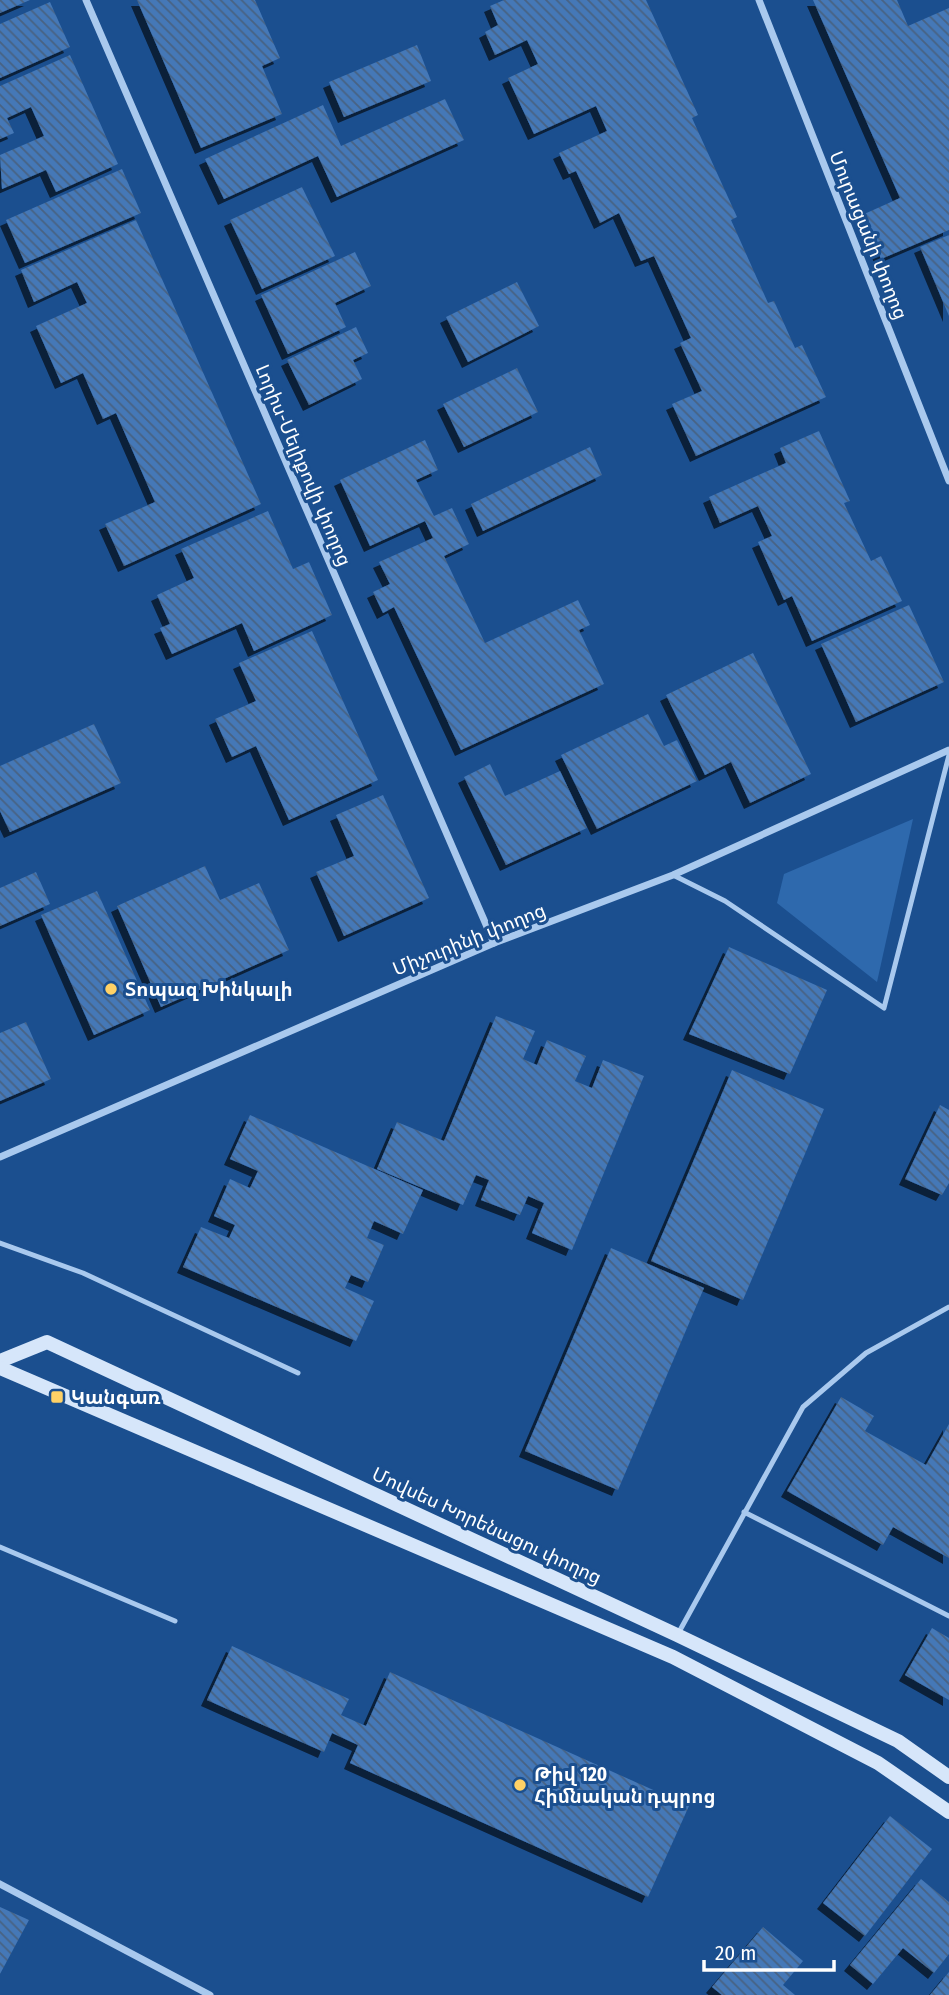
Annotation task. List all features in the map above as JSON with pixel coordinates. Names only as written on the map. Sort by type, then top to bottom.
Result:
[{"type":"main road","name":"Մովսես Խորենացու փողոց","points":[[0,1361],[47,1342],[677,1635],[898,1741],[949,1777]]},
{"type":"main road","points":[[0,1368],[673,1657],[878,1763],[949,1812]]},
{"type":"street","name":"Լորիս-Մելիքովի փողոց","points":[[86,0],[494,943]]},
{"type":"street","name":"Մուրացանի փողոց","points":[[759,0],[949,481]]},
{"type":"street","name":"Միչուրինի փողոց","points":[[0,1157],[494,943],[673,875],[949,750]]},
{"type":"street","points":[[0,1884],[210,1995]]},
{"type":"lane","points":[[673,875],[725,901],[884,1007],[949,755]]},
{"type":"lane","points":[[0,1243],[83,1273],[298,1373]]},
{"type":"lane","points":[[677,1635],[803,1407],[866,1353],[949,1307]]},
{"type":"lane","points":[[744,1512],[949,1616]]},
{"type":"lane","points":[[0,1547],[175,1620]]},
{"type":"shaded area","points":[[913,819],[877,982],[777,903],[784,874]]},
{"type":"building","points":[[0,0],[30,0],[0,13]]},
{"type":"building","points":[[137,0],[255,0],[280,58],[262,66],[282,114],[201,148]]},
{"type":"building","points":[[504,0],[646,0],[698,115],[692,118],[737,217],[731,220],[768,303],[774,301],[795,348],[802,345],[826,397],[696,456],[672,404],[702,391],[680,343],[691,338],[654,256],[641,261],[619,213],[600,223],[576,171],[569,174],[559,153],[607,131],[596,106],[534,134],[508,78],[538,64],[527,40],[495,55],[485,32],[498,25],[490,6]]},
{"type":"building","points":[[813,0],[897,0],[908,26],[949,8],[949,230],[881,259],[862,215],[900,198]]},
{"type":"building","points":[[50,2],[70,47],[0,78],[0,24]]},
{"type":"building","points":[[417,45],[431,81],[344,117],[329,82]]},
{"type":"building","points":[[70,55],[118,164],[56,192],[46,170],[2,189],[0,155],[44,136],[31,107],[7,118],[14,133],[0,139],[0,86]]},
{"type":"building","points":[[445,99],[464,140],[337,197],[318,156],[224,199],[205,159],[323,105],[341,146]]},
{"type":"building","points":[[122,169],[141,213],[25,263],[6,220]]},
{"type":"building","points":[[302,187],[335,256],[262,289],[230,220]]},
{"type":"building","points":[[136,220],[261,504],[124,566],[105,524],[155,502],[116,413],[103,419],[83,373],[61,383],[36,326],[87,303],[77,282],[34,302],[21,270]]},
{"type":"building","points":[[949,235],[949,316],[920,247]]},
{"type":"building","points":[[355,252],[371,286],[335,303],[346,327],[288,354],[261,295]]},
{"type":"building","points":[[517,282],[539,326],[468,362],[446,317]]},
{"type":"building","points":[[356,327],[368,353],[353,360],[362,379],[309,405],[287,360]]},
{"type":"building","points":[[517,368],[538,412],[464,447],[443,404]]},
{"type":"building","points":[[819,431],[850,501],[844,503],[871,561],[881,556],[902,601],[812,641],[792,596],[784,600],[758,542],[772,536],[758,506],[720,523],[709,497],[786,463],[780,448]]},
{"type":"building","points":[[425,440],[438,470],[416,480],[434,516],[452,508],[469,544],[444,556],[485,643],[578,600],[590,625],[579,630],[604,684],[461,750],[394,607],[383,613],[373,592],[390,584],[379,562],[433,538],[425,521],[370,546],[340,480]]},
{"type":"building","points":[[590,447],[602,475],[483,531],[471,504]]},
{"type":"building","points":[[268,511],[293,569],[309,562],[332,615],[254,651],[242,623],[172,654],[160,628],[170,624],[157,595],[194,578],[181,549]]},
{"type":"building","points":[[909,605],[944,682],[856,722],[821,644]]},
{"type":"building","points":[[312,631],[378,780],[289,820],[256,746],[232,757],[215,719],[256,701],[239,663]]},
{"type":"building","points":[[753,653],[811,774],[750,803],[731,762],[705,775],[666,695]]},
{"type":"building","points":[[648,714],[664,746],[677,740],[697,781],[597,829],[561,755]]},
{"type":"building","points":[[94,724],[121,783],[10,832],[0,811],[0,766]]},
{"type":"building","points":[[490,764],[505,796],[560,771],[587,828],[506,865],[464,777]]},
{"type":"building","points":[[383,795],[429,898],[344,936],[316,872],[354,856],[336,815]]},
{"type":"building","points":[[205,866],[220,900],[259,883],[289,950],[161,1007],[117,906]]},
{"type":"building","points":[[36,872],[50,904],[0,926],[0,888]]},
{"type":"building","points":[[97,891],[150,1010],[94,1035],[41,915]]},
{"type":"building","points":[[729,947],[827,990],[790,1074],[689,1034]]},
{"type":"building","points":[[496,1016],[535,1031],[523,1059],[537,1065],[547,1040],[586,1056],[575,1081],[592,1088],[603,1060],[644,1076],[572,1250],[532,1233],[544,1203],[528,1196],[520,1215],[481,1200],[489,1180],[476,1175],[463,1205],[377,1169],[397,1122],[444,1141]]},
{"type":"building","points":[[26,1022],[51,1079],[0,1101],[0,1033]]},
{"type":"building","points":[[732,1070],[824,1109],[743,1300],[651,1261]]},
{"type":"building","points":[[940,1105],[949,1110],[949,1183],[942,1195],[905,1179]]},
{"type":"building","points":[[250,1115],[423,1190],[403,1234],[374,1221],[367,1238],[384,1245],[368,1282],[351,1275],[345,1288],[374,1301],[356,1341],[183,1267],[201,1227],[229,1238],[235,1225],[214,1216],[230,1179],[250,1188],[258,1171],[230,1159]]},
{"type":"building","points":[[611,1248],[704,1288],[618,1490],[525,1451]]},
{"type":"building","points":[[841,1397],[874,1416],[865,1431],[926,1465],[949,1424],[949,1558],[893,1527],[883,1545],[787,1491]]},
{"type":"building","points":[[932,1628],[949,1638],[949,1700],[905,1675]]},
{"type":"building","name":"Թիվ 120 Հիմնական դպրոց","points":[[232,1646],[349,1699],[341,1715],[366,1726],[390,1672],[689,1806],[648,1897],[350,1763],[358,1745],[332,1733],[324,1752],[207,1700]]},
{"type":"building","points":[[890,1816],[932,1849],[865,1936],[823,1903]]},
{"type":"building","points":[[921,1879],[949,1902],[949,1954],[934,1973],[903,1948],[873,1984],[850,1965]]},
{"type":"building","points":[[0,1907],[29,1920],[0,1974]]},
{"type":"building","points":[[763,1927],[803,1961],[783,1985],[795,1995],[722,1995],[712,1987]]},
{"type":"building","points":[[949,1972],[949,1995],[930,1995]]},
{"type":"place","name":"Տոպազ Խինկալի","points":[[111,989]]},
{"type":"place","name":"Կանգառ","points":[[57,1397]]},
{"type":"place","name":"Թիվ 120 Հիմնական դպրոց","points":[[520,1785]]}]
